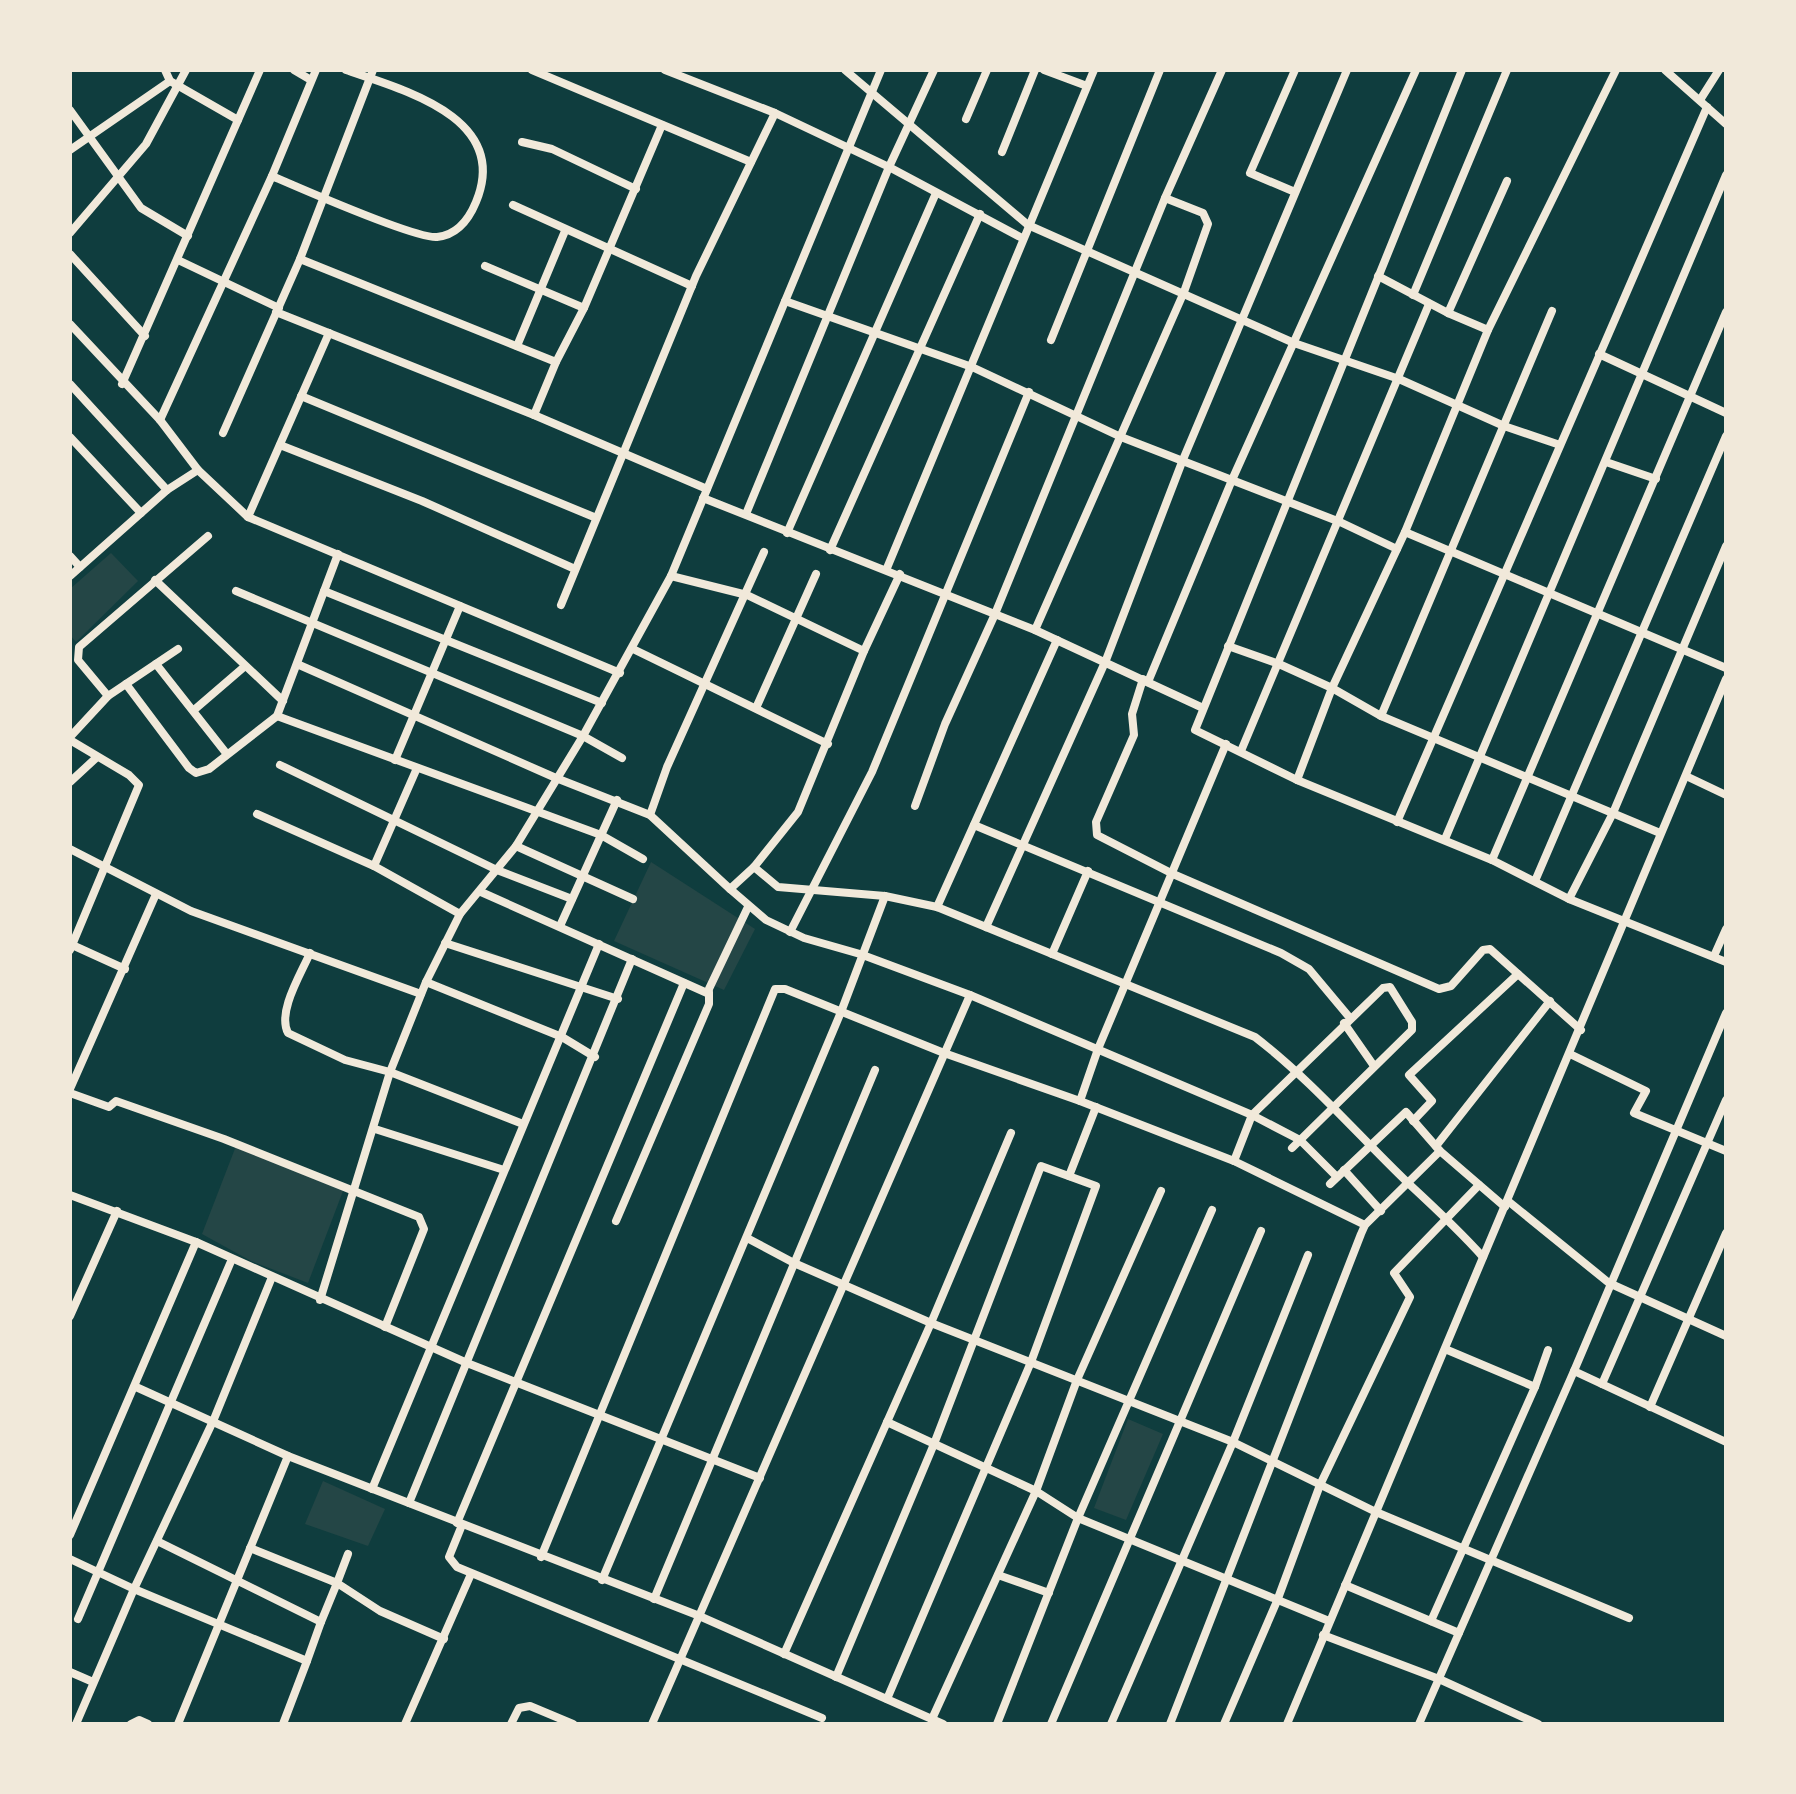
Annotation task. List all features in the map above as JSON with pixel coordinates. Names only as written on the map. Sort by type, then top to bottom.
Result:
[{"type":"street","points":[[165,70],[170,81],[238,120]]},
{"type":"street","points":[[70,233],[146,144],[186,70]]},
{"type":"street","points":[[122,384],[260,70]]},
{"type":"street","points":[[294,70],[311,80]]},
{"type":"street","points":[[160,420],[272,176],[316,70]]},
{"type":"street","points":[[272,176],[427,237],[440,237],[455,231],[470,216],[481,191],[482,170],[469,130],[436,105],[371,74],[346,70]]},
{"type":"street","points":[[532,70],[751,162]]},
{"type":"street","points":[[665,70],[775,113],[889,167],[1022,238]]},
{"type":"street","points":[[845,70],[1028,225],[1136,270],[1294,343],[1399,379],[1504,426],[1560,445]]},
{"type":"street","points":[[320,1300],[390,1072],[426,982],[460,914],[516,846],[583,736],[671,576],[881,70]]},
{"type":"street","points":[[746,514],[889,167],[934,70]]},
{"type":"street","points":[[966,119],[987,70]]},
{"type":"street","points":[[1002,152],[1035,70]]},
{"type":"street","points":[[1044,70],[1087,86]]},
{"type":"street","points":[[887,568],[1094,70]]},
{"type":"street","points":[[1051,340],[1160,70]]},
{"type":"street","points":[[915,806],[945,724],[995,614],[1165,198],[1222,70]]},
{"type":"street","points":[[1295,70],[1250,173],[1295,192]]},
{"type":"street","points":[[986,927],[1106,660],[1182,462],[1347,70]]},
{"type":"street","points":[[1416,70],[1145,680],[1132,714],[1134,735],[1096,822],[1097,835],[1173,874],[1439,989],[1451,986],[1486,948],[1493,950],[1581,1030]]},
{"type":"street","points":[[1462,70],[1195,730],[1297,780],[1492,860],[1569,899],[1726,962]]},
{"type":"street","points":[[1413,295],[1507,70]]},
{"type":"street","points":[[1297,780],[1332,688],[1405,532],[1488,330],[1616,70]]},
{"type":"street","points":[[1665,70],[1726,124]]},
{"type":"street","points":[[1700,100],[1719,70]]},
{"type":"street","points":[[223,433],[300,259],[371,74]]},
{"type":"street","points":[[70,150],[170,81]]},
{"type":"street","points":[[1397,822],[1707,107]]},
{"type":"street","points":[[70,110],[141,208],[188,236]]},
{"type":"street","points":[[561,605],[594,517],[623,456],[692,286],[775,113]]},
{"type":"street","points":[[534,415],[556,362],[584,308],[662,125]]},
{"type":"street","points":[[522,142],[552,149],[636,189]]},
{"type":"street","points":[[1445,839],[1726,175]]},
{"type":"street","points":[[1448,313],[1507,181]]},
{"type":"street","points":[[787,533],[872,332],[936,193]]},
{"type":"street","points":[[1035,630],[1184,292],[1209,219],[1203,213],[1165,198]]},
{"type":"street","points":[[513,205],[692,286]]},
{"type":"street","points":[[830,550],[980,214]]},
{"type":"street","points":[[517,346],[538,289],[565,231]]},
{"type":"street","points":[[70,255],[145,336]]},
{"type":"street","points":[[300,259],[556,362]]},
{"type":"street","points":[[178,260],[329,333],[534,415],[787,533],[887,568],[1106,660],[1203,708]]},
{"type":"street","points":[[485,266],[584,308]]},
{"type":"street","points":[[1378,276],[1429,304],[1488,330]]},
{"type":"street","points":[[785,301],[972,367],[1121,437],[1340,522],[1397,549]]},
{"type":"street","points":[[1241,751],[1340,522],[1429,304]]},
{"type":"street","points":[[1381,716],[1552,311]]},
{"type":"street","points":[[1492,860],[1726,312]]},
{"type":"street","points":[[70,324],[122,384],[160,420],[198,470],[248,517],[620,673]]},
{"type":"street","points":[[248,517],[329,333]]},
{"type":"street","points":[[1599,354],[1726,413]]},
{"type":"street","points":[[70,384],[167,490]]},
{"type":"street","points":[[790,932],[872,772],[1029,392]]},
{"type":"street","points":[[301,396],[594,517]]},
{"type":"street","points":[[1535,881],[1726,436]]},
{"type":"street","points":[[70,437],[141,513]]},
{"type":"street","points":[[280,445],[422,501],[575,569]]},
{"type":"street","points":[[1606,462],[1656,479]]},
{"type":"street","points":[[70,576],[167,490],[198,470]]},
{"type":"street","points":[[1405,532],[1502,575],[1683,647],[1726,668]]},
{"type":"street","points":[[108,696],[78,660],[77,652],[208,536]]},
{"type":"street","points":[[1569,899],[1613,813],[1726,546]]},
{"type":"street","points":[[650,815],[764,552]]},
{"type":"street","points":[[126,684],[196,773],[209,769],[277,716],[338,554]]},
{"type":"street","points":[[70,556],[80,567]]},
{"type":"street","points":[[756,708],[816,574]]},
{"type":"street","points":[[730,889],[754,867],[790,825],[900,574]]},
{"type":"street","points":[[671,576],[747,595],[864,651]]},
{"type":"street","points":[[155,580],[283,701]]},
{"type":"street","points":[[236,591],[583,736],[622,758]]},
{"type":"street","points":[[324,591],[602,703]]},
{"type":"street","points":[[395,760],[460,606]]},
{"type":"street","points":[[937,907],[1057,640]]},
{"type":"street","points":[[1228,646],[1279,664],[1332,688],[1381,716],[1660,833]]},
{"type":"street","points":[[125,969],[71,946],[102,866],[139,785],[129,775],[96,758],[70,738],[108,696],[178,649]]},
{"type":"street","points":[[633,649],[828,744]]},
{"type":"street","points":[[156,664],[226,753]]},
{"type":"street","points":[[297,664],[413,717],[650,815],[748,907],[790,932],[970,995],[1252,1115],[1300,1140],[1337,1177],[1381,1211]]},
{"type":"street","points":[[194,710],[244,667]]},
{"type":"street","points":[[1287,1724],[1726,679]]},
{"type":"street","points":[[277,716],[601,835],[643,859]]},
{"type":"street","points":[[1080,1101],[1098,1049],[1226,744]]},
{"type":"street","points":[[70,782],[96,758]]},
{"type":"street","points":[[280,765],[497,870],[572,899]]},
{"type":"street","points":[[374,866],[392,819],[417,768]]},
{"type":"street","points":[[1686,776],[1726,795]]},
{"type":"street","points":[[560,926],[617,800]]},
{"type":"street","points":[[257,814],[374,866],[460,914]]},
{"type":"street","points":[[974,825],[1296,961],[1323,983],[1374,1066]]},
{"type":"street","points":[[516,846],[633,899]]},
{"type":"street","points":[[70,849],[156,894],[247,934],[310,953],[421,994]]},
{"type":"street","points":[[754,867],[773,885],[885,896],[937,907],[1255,1037],[1297,1069],[1409,1183],[1448,1217],[1483,1257]]},
{"type":"street","points":[[1052,954],[1088,871]]},
{"type":"street","points":[[481,892],[709,992]]},
{"type":"street","points":[[156,894],[70,1091],[109,1107],[116,1101],[419,1217],[424,1224],[385,1327]]},
{"type":"street","points":[[602,1580],[841,1012],[860,954],[885,896]]},
{"type":"street","points":[[616,1221],[709,1004],[709,992],[748,907]]},
{"type":"street","points":[[1714,956],[1726,929]]},
{"type":"street","points":[[445,943],[618,999]]},
{"type":"street","points":[[372,1489],[599,944]]},
{"type":"street","points":[[310,953],[287,1010],[284,1025],[288,1033],[345,1060],[390,1072],[523,1124]]},
{"type":"street","points":[[409,1503],[568,1111],[595,1057],[632,959]]},
{"type":"street","points":[[1413,1121],[1432,1101],[1409,1075],[1518,974]]},
{"type":"street","points":[[426,982],[562,1037],[595,1057]]},
{"type":"street","points":[[684,983],[516,1380],[449,1557],[457,1567],[471,1574],[822,1718]]},
{"type":"street","points":[[1234,1161],[1252,1115],[1347,1020],[1387,987],[1392,989],[1412,1022],[1409,1034],[1292,1148]]},
{"type":"street","points":[[541,1557],[773,992],[785,989],[944,1053],[1080,1101],[1234,1161],[1365,1225]]},
{"type":"street","points":[[652,1724],[970,995]]},
{"type":"street","points":[[1170,1724],[1365,1225],[1409,1183],[1438,1148],[1550,1001]]},
{"type":"street","points":[[1419,1724],[1726,1013]]},
{"type":"street","points":[[1570,1054],[1646,1091],[1634,1113],[1726,1151]]},
{"type":"street","points":[[654,1599],[710,1458],[875,1070]]},
{"type":"street","points":[[1602,1384],[1726,1100]]},
{"type":"street","points":[[1069,1176],[1096,1107]]},
{"type":"street","points":[[1337,1177],[1406,1112],[1438,1148],[1479,1185],[1609,1283],[1726,1336]]},
{"type":"street","points":[[375,1129],[504,1170]]},
{"type":"street","points":[[784,1654],[931,1323],[1011,1133]]},
{"type":"street","points":[[836,1677],[934,1444],[1041,1166],[1096,1186],[1031,1362],[887,1699]]},
{"type":"street","points":[[1224,1724],[1277,1601],[1320,1485],[1410,1297],[1394,1273],[1479,1185]]},
{"type":"street","points":[[932,1719],[1036,1491],[1077,1380],[1161,1191]]},
{"type":"street","points":[[70,1196],[196,1242],[320,1300],[467,1363],[760,1478]]},
{"type":"street","points":[[997,1724],[1078,1518],[1212,1210]]},
{"type":"street","points":[[70,1316],[117,1211]]},
{"type":"street","points":[[1051,1724],[1128,1539],[1183,1421],[1261,1231]]},
{"type":"street","points":[[1650,1407],[1726,1233]]},
{"type":"street","points":[[747,1238],[794,1263],[931,1323],[1130,1398],[1233,1442],[1376,1512],[1629,1618]]},
{"type":"street","points":[[70,1535],[196,1242]]},
{"type":"street","points":[[1111,1724],[1179,1560],[1233,1442],[1308,1255]]},
{"type":"street","points":[[78,1619],[174,1401],[232,1259]]},
{"type":"street","points":[[76,1724],[134,1589],[214,1419],[272,1277]]},
{"type":"street","points":[[1445,1349],[1535,1387]]},
{"type":"street","points":[[1431,1621],[1535,1387],[1548,1350]]},
{"type":"street","points":[[1574,1371],[1725,1440]]},
{"type":"street","points":[[136,1387],[214,1419],[288,1456],[541,1557],[697,1615],[943,1724]]},
{"type":"street","points":[[887,1422],[1036,1491],[1078,1518],[1329,1621]]},
{"type":"street","points":[[178,1724],[288,1456]]},
{"type":"street","points":[[157,1541],[321,1622]]},
{"type":"street","points":[[250,1548],[337,1583],[380,1611],[444,1639]]},
{"type":"street","points":[[283,1724],[348,1554]]},
{"type":"street","points":[[70,1559],[307,1661]]},
{"type":"street","points":[[405,1724],[471,1574]]},
{"type":"street","points":[[998,1575],[1049,1593]]},
{"type":"street","points":[[1345,1585],[1459,1633]]},
{"type":"street","points":[[1323,1635],[1439,1679],[1538,1724]]},
{"type":"street","points":[[70,1672],[93,1682]]},
{"type":"street","points":[[511,1724],[519,1708],[530,1706],[573,1724]]},
{"type":"street","points":[[131,1724],[135,1720],[148,1724]]},
{"type":"shaded area","points":[[111,553],[138,581],[76,642],[70,635],[70,589]]},
{"type":"shaded area","points":[[651,862],[755,929],[724,990],[614,941]]},
{"type":"shaded area","points":[[236,1146],[343,1191],[308,1283],[251,1261],[202,1234]]},
{"type":"shaded area","points":[[1128,1419],[1163,1434],[1126,1520],[1094,1508]]},
{"type":"shaded area","points":[[323,1481],[385,1509],[368,1546],[305,1524]]}]
